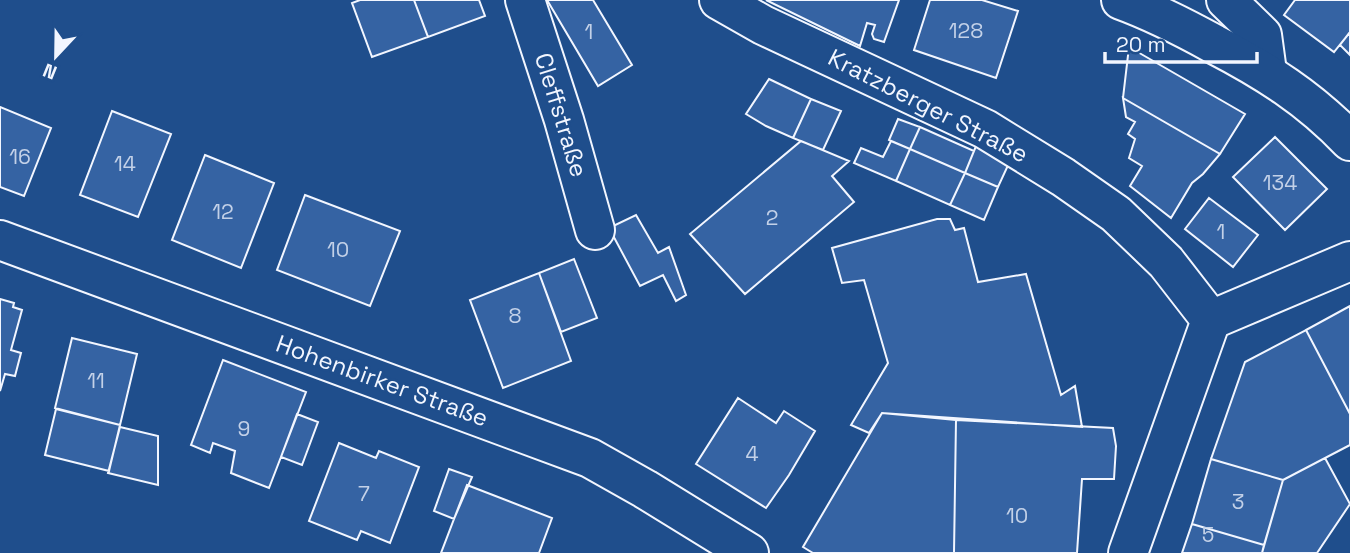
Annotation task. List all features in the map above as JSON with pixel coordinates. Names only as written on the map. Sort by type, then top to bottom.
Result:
[{"type":"street","name":"Cleffstraße","points":[[525,0],[564,120],[595,230]]},
{"type":"street","name":"Kratzberger Straße","points":[[719,0],[763,25],[985,129],[1063,177],[1116,214],[1166,262],[1211,320]]},
{"type":"street","points":[[1121,0],[1156,12],[1267,72],[1329,119],[1350,141]]},
{"type":"street","points":[[1226,0],[1262,35],[1267,72]]},
{"type":"street","name":"Hohenbirker Straße","points":[[0,240],[590,458],[749,553]]},
{"type":"street","points":[[1128,553],[1211,320],[1350,261]]},
{"type":"building","points":[[360,0],[414,0],[428,37],[372,57],[352,3]]},
{"type":"building","points":[[414,0],[479,0],[485,16],[428,37]]},
{"type":"building","points":[[547,0],[593,0],[632,65],[598,86]]},
{"type":"building","points":[[766,0],[899,0],[884,42],[874,39],[872,34],[875,25],[867,23],[860,46]]},
{"type":"building","points":[[930,0],[982,0],[1018,11],[996,78],[914,50]]},
{"type":"building","points":[[1295,0],[1350,0],[1350,32],[1334,52],[1284,15]]},
{"type":"building","points":[[1350,32],[1350,55],[1340,45]]},
{"type":"building","points":[[1129,47],[1245,114],[1220,154],[1123,98]]},
{"type":"building","points":[[769,79],[811,99],[793,138],[746,114]]},
{"type":"building","points":[[1123,98],[1220,154],[1192,183],[1171,218],[1130,186],[1142,166],[1129,158],[1135,139],[1128,134],[1135,122],[1126,117]]},
{"type":"building","points":[[811,99],[841,111],[823,150],[793,138]]},
{"type":"building","points":[[0,107],[51,128],[24,196],[0,187]]},
{"type":"building","points":[[112,111],[171,134],[138,217],[80,195]]},
{"type":"building","points":[[898,119],[920,127],[910,149],[889,140]]},
{"type":"building","points":[[920,127],[974,151],[965,173],[910,149]]},
{"type":"building","points":[[1275,137],[1327,189],[1285,230],[1233,177]]},
{"type":"building","points":[[801,141],[849,161],[832,176],[854,202],[745,294],[690,234]]},
{"type":"building","points":[[891,141],[910,149],[896,181],[854,163],[861,148],[883,157]]},
{"type":"building","points":[[976,146],[1010,161],[998,187],[965,173]]},
{"type":"building","points":[[910,149],[965,173],[950,205],[896,181]]},
{"type":"building","points":[[205,155],[274,183],[241,268],[172,240]]},
{"type":"building","points":[[965,173],[998,187],[984,220],[950,205]]},
{"type":"building","points":[[305,195],[400,231],[370,306],[277,270]]},
{"type":"building","points":[[1209,198],[1258,235],[1233,267],[1185,229]]},
{"type":"building","points":[[636,215],[658,253],[669,247],[686,295],[676,301],[663,275],[640,286],[609,228]]},
{"type":"building","points":[[937,219],[950,219],[955,230],[964,228],[978,282],[1026,274],[1061,395],[1075,386],[1082,427],[882,413],[869,433],[851,425],[888,363],[864,280],[842,283],[832,248]]},
{"type":"building","points":[[574,259],[597,318],[561,332],[539,273]]},
{"type":"building","points":[[539,273],[571,361],[503,388],[470,300]]},
{"type":"building","points":[[0,299],[14,303],[13,307],[22,310],[11,350],[21,353],[15,376],[5,374],[0,391]]},
{"type":"building","points":[[1350,306],[1350,414],[1306,330]]},
{"type":"building","points":[[1306,330],[1350,414],[1350,445],[1283,480],[1211,459],[1245,362]]},
{"type":"building","points":[[72,338],[137,354],[120,425],[55,408]]},
{"type":"building","points":[[223,360],[306,392],[269,488],[231,473],[235,451],[213,443],[210,453],[191,445]]},
{"type":"building","points":[[738,398],[776,423],[784,411],[815,431],[766,508],[696,464]]},
{"type":"building","points":[[56,409],[120,425],[109,471],[45,455]]},
{"type":"building","points":[[882,413],[956,420],[954,553],[813,553],[803,547]]},
{"type":"building","points":[[297,414],[318,422],[302,465],[281,457]]},
{"type":"building","points":[[956,420],[1113,428],[1116,446],[1114,479],[1082,479],[1077,553],[954,553]]},
{"type":"building","points":[[120,427],[158,436],[158,485],[108,473]]},
{"type":"building","points":[[339,443],[376,458],[379,451],[419,467],[390,543],[361,531],[357,540],[309,521]]},
{"type":"building","points":[[1325,458],[1350,504],[1317,553],[1262,553],[1283,480]]},
{"type":"building","points":[[1211,459],[1283,480],[1264,545],[1192,524]]},
{"type":"building","points":[[449,469],[472,477],[454,519],[434,511]]},
{"type":"building","points":[[467,485],[552,518],[539,553],[441,553]]},
{"type":"building","points":[[1192,524],[1264,545],[1262,553],[1182,553]]}]
